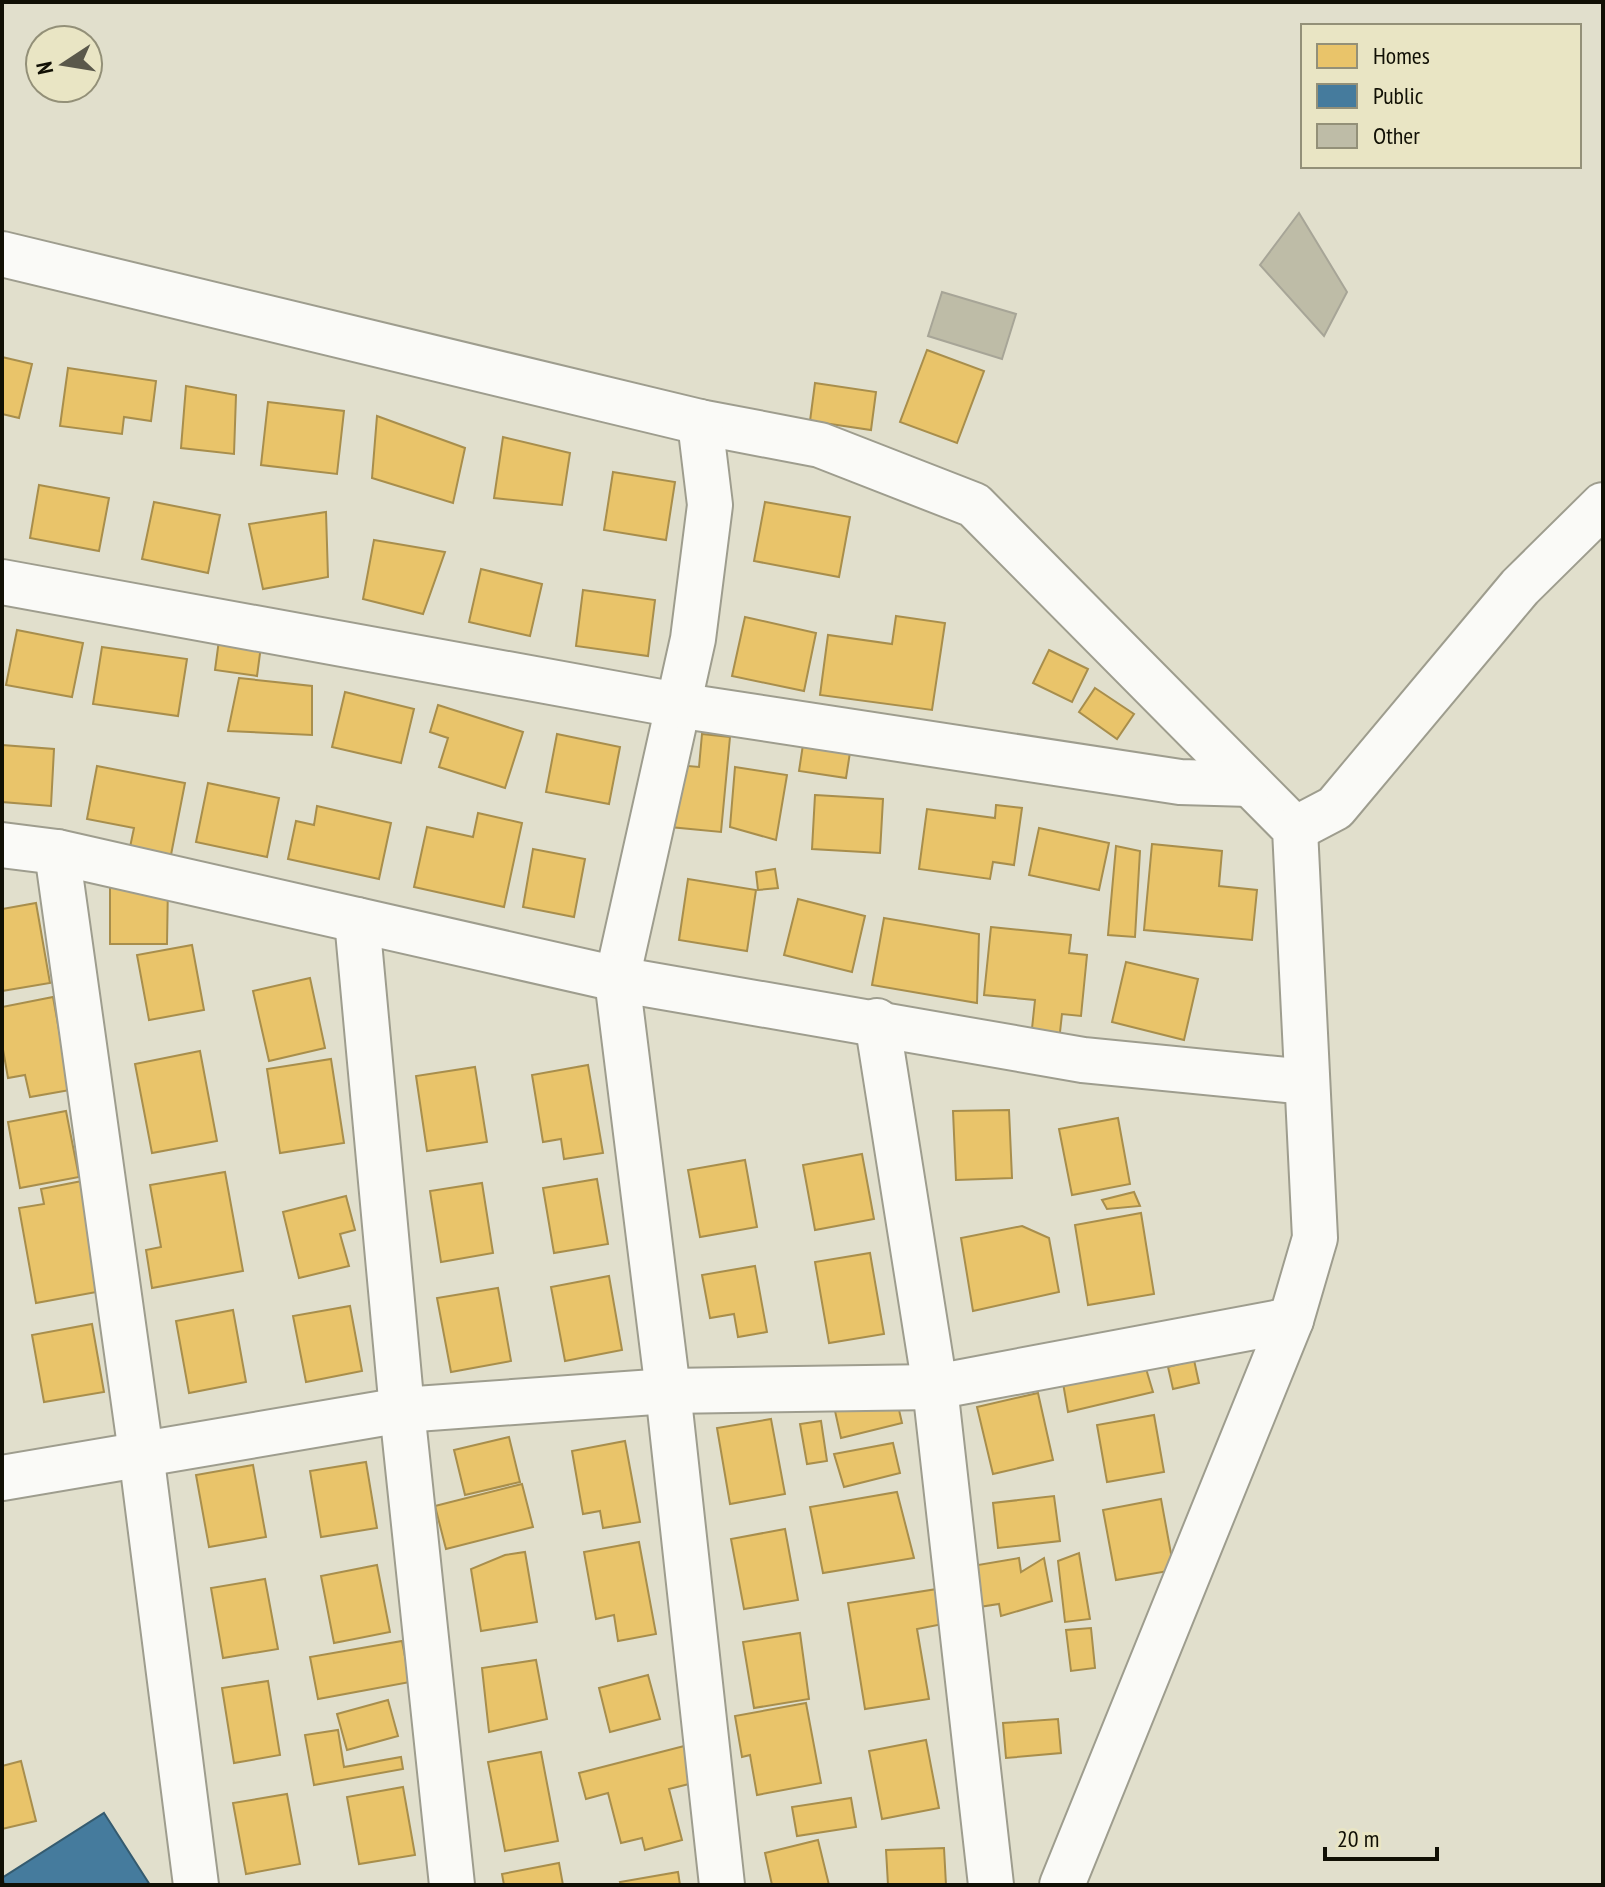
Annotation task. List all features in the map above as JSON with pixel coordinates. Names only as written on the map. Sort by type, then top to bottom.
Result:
[{"type":"street","points":[[2,254],[700,422],[820,445],[974,505],[1295,829],[1315,1238],[1291,1320],[1062,1885]]},
{"type":"street","points":[[700,422],[710,505],[693,639],[617,979],[668,1391],[722,1885]]},
{"type":"street","points":[[1295,829],[1335,808],[1520,587],[1603,505]]},
{"type":"street","points":[[2,582],[677,705],[1180,782],[1250,784]]},
{"type":"street","points":[[2,845],[57,852],[617,979],[877,1021],[1083,1060],[1307,1082]]},
{"type":"street","points":[[57,852],[141,1453],[196,1885]]},
{"type":"street","points":[[357,920],[402,1410],[452,1885]]},
{"type":"street","points":[[877,1021],[935,1387],[991,1885]]},
{"type":"street","points":[[2,1478],[402,1410],[668,1391],[935,1387],[1291,1320]]},
{"type":"building: Homes","points":[[927,350],[984,371],[957,443],[900,422]]},
{"type":"building: Homes","points":[[2,357],[32,364],[19,418],[2,414]]},
{"type":"building: Homes","points":[[68,368],[156,381],[151,421],[124,417],[122,434],[60,426]]},
{"type":"building: Homes","points":[[815,383],[876,392],[871,430],[810,421]]},
{"type":"building: Homes","points":[[186,386],[236,395],[234,454],[181,448]]},
{"type":"building: Homes","points":[[268,402],[344,411],[337,474],[261,465]]},
{"type":"building: Homes","points":[[377,416],[465,448],[453,503],[372,478]]},
{"type":"building: Homes","points":[[503,437],[570,453],[562,505],[494,498]]},
{"type":"building: Homes","points":[[613,472],[675,482],[666,540],[604,530]]},
{"type":"building: Homes","points":[[39,485],[109,498],[99,551],[30,538]]},
{"type":"building: Homes","points":[[154,502],[220,515],[208,573],[142,559]]},
{"type":"building: Homes","points":[[765,502],[850,517],[839,577],[754,561]]},
{"type":"building: Homes","points":[[326,512],[328,577],[263,589],[249,524]]},
{"type":"building: Homes","points":[[374,540],[445,552],[423,614],[363,599]]},
{"type":"building: Homes","points":[[481,569],[542,584],[530,636],[469,622]]},
{"type":"building: Homes","points":[[583,590],[655,600],[648,656],[576,646]]},
{"type":"building: Homes","points":[[896,616],[945,623],[932,710],[820,695],[828,635],[892,644]]},
{"type":"building: Homes","points":[[745,617],[816,633],[804,691],[732,676]]},
{"type":"building: Homes","points":[[17,630],[83,643],[72,697],[6,685]]},
{"type":"building: Homes","points":[[219,640],[261,646],[257,676],[215,670]]},
{"type":"building: Homes","points":[[102,647],[187,659],[178,716],[93,704]]},
{"type":"building: Homes","points":[[1049,650],[1088,669],[1072,702],[1033,683]]},
{"type":"building: Homes","points":[[239,678],[312,686],[312,735],[228,731]]},
{"type":"building: Homes","points":[[1095,688],[1134,714],[1117,739],[1079,712]]},
{"type":"building: Homes","points":[[345,692],[414,709],[401,763],[332,747]]},
{"type":"building: Homes","points":[[438,705],[523,732],[505,788],[439,767],[448,738],[430,732]]},
{"type":"building: Homes","points":[[557,734],[620,747],[609,804],[546,792]]},
{"type":"building: Homes","points":[[702,734],[730,737],[721,832],[670,827],[677,765],[699,767]]},
{"type":"building: Homes","points":[[804,738],[851,746],[846,778],[799,771]]},
{"type":"building: Homes","points":[[2,745],[54,749],[51,806],[2,802]]},
{"type":"building: Homes","points":[[97,766],[185,783],[170,860],[129,852],[134,828],[87,819]]},
{"type":"building: Homes","points":[[735,767],[787,775],[776,840],[730,827]]},
{"type":"building: Homes","points":[[208,783],[279,798],[267,857],[196,842]]},
{"type":"building: Homes","points":[[815,795],[883,799],[880,853],[812,849]]},
{"type":"building: Homes","points":[[996,805],[1022,808],[1014,865],[993,862],[990,879],[919,869],[927,809],[995,818]]},
{"type":"building: Homes","points":[[317,806],[391,823],[379,879],[288,859],[296,821],[314,825]]},
{"type":"building: Homes","points":[[478,813],[522,823],[504,907],[414,887],[427,827],[473,837]]},
{"type":"building: Homes","points":[[1039,828],[1109,843],[1099,890],[1029,875]]},
{"type":"building: Homes","points":[[1152,844],[1222,851],[1219,886],[1257,890],[1252,940],[1144,930]]},
{"type":"building: Homes","points":[[1116,846],[1140,851],[1135,937],[1108,935]]},
{"type":"building: Homes","points":[[533,849],[585,859],[574,917],[523,907]]},
{"type":"building: Homes","points":[[775,869],[778,888],[758,890],[756,872]]},
{"type":"building: Homes","points":[[688,879],[756,890],[747,951],[679,940]]},
{"type":"building: Homes","points":[[110,882],[168,883],[167,944],[110,944]]},
{"type":"building: Homes","points":[[798,899],[865,916],[852,972],[784,955]]},
{"type":"building: Homes","points":[[36,903],[50,983],[2,991],[2,909]]},
{"type":"building: Homes","points":[[884,918],[979,934],[977,1003],[872,985]]},
{"type":"building: Homes","points":[[991,927],[1071,935],[1069,953],[1087,955],[1081,1016],[1062,1014],[1059,1041],[1031,1038],[1035,1000],[984,995]]},
{"type":"building: Homes","points":[[192,945],[204,1010],[149,1020],[137,955]]},
{"type":"building: Homes","points":[[1126,962],[1198,979],[1184,1040],[1112,1022]]},
{"type":"building: Homes","points":[[310,978],[325,1048],[269,1061],[253,991]]},
{"type":"building: Homes","points":[[53,997],[70,1090],[30,1097],[25,1075],[8,1078],[2,1044],[2,1007]]},
{"type":"building: Homes","points":[[200,1051],[217,1141],[152,1153],[135,1064]]},
{"type":"building: Homes","points":[[331,1059],[344,1143],[280,1153],[267,1069]]},
{"type":"building: Homes","points":[[588,1065],[603,1153],[564,1159],[561,1139],[543,1142],[532,1075]]},
{"type":"building: Homes","points":[[475,1067],[487,1142],[427,1151],[416,1076]]},
{"type":"building: Homes","points":[[1009,1110],[1012,1178],[956,1180],[953,1111]]},
{"type":"building: Homes","points":[[66,1111],[79,1177],[20,1188],[8,1122]]},
{"type":"building: Homes","points":[[1118,1118],[1130,1184],[1072,1195],[1059,1129]]},
{"type":"building: Homes","points":[[862,1154],[874,1219],[815,1230],[803,1165]]},
{"type":"building: Homes","points":[[745,1160],[757,1227],[700,1237],[688,1170]]},
{"type":"building: Homes","points":[[225,1172],[243,1271],[152,1288],[146,1250],[161,1247],[150,1185]]},
{"type":"building: Homes","points":[[597,1179],[608,1244],[554,1253],[543,1188]]},
{"type":"building: Homes","points":[[82,1181],[102,1291],[36,1303],[19,1208],[44,1204],[41,1189]]},
{"type":"building: Homes","points":[[482,1183],[493,1253],[441,1262],[430,1191]]},
{"type":"building: Homes","points":[[1134,1192],[1140,1206],[1107,1209],[1102,1200]]},
{"type":"building: Homes","points":[[346,1196],[355,1230],[340,1234],[349,1266],[299,1278],[283,1212]]},
{"type":"building: Homes","points":[[1141,1213],[1154,1294],[1088,1305],[1075,1225]]},
{"type":"building: Homes","points":[[1022,1226],[1049,1238],[1059,1292],[973,1311],[961,1238]]},
{"type":"building: Homes","points":[[870,1253],[884,1334],[829,1343],[815,1262]]},
{"type":"building: Homes","points":[[755,1266],[767,1332],[738,1337],[734,1314],[710,1318],[702,1275]]},
{"type":"building: Homes","points":[[609,1276],[622,1350],[565,1361],[551,1287]]},
{"type":"building: Homes","points":[[498,1288],[511,1361],[451,1372],[437,1298]]},
{"type":"building: Homes","points":[[350,1306],[362,1371],[306,1382],[293,1316]]},
{"type":"building: Homes","points":[[233,1310],[246,1382],[189,1393],[176,1321]]},
{"type":"building: Homes","points":[[92,1324],[104,1392],[44,1402],[32,1335]]},
{"type":"building: Homes","points":[[1194,1360],[1199,1383],[1173,1389],[1168,1367]]},
{"type":"building: Homes","points":[[1144,1362],[1153,1392],[1068,1412],[1063,1383]]},
{"type":"building: Homes","points":[[894,1388],[902,1423],[841,1438],[831,1393]]},
{"type":"building: Homes","points":[[1038,1393],[1053,1460],[993,1474],[977,1407]]},
{"type":"building: Homes","points":[[1154,1415],[1164,1472],[1107,1482],[1097,1425]]},
{"type":"building: Homes","points":[[771,1419],[785,1494],[730,1504],[717,1428]]},
{"type":"building: Homes","points":[[821,1421],[827,1461],[807,1464],[800,1424]]},
{"type":"building: Homes","points":[[509,1437],[520,1482],[465,1495],[454,1450]]},
{"type":"building: Homes","points":[[625,1441],[640,1522],[603,1528],[600,1511],[583,1514],[572,1451]]},
{"type":"building: Homes","points":[[893,1443],[900,1473],[844,1487],[834,1454]]},
{"type":"building: Homes","points":[[366,1462],[377,1528],[321,1537],[310,1471]]},
{"type":"building: Homes","points":[[253,1465],[266,1537],[209,1547],[196,1475]]},
{"type":"building: Homes","points":[[522,1484],[533,1527],[446,1549],[435,1506]]},
{"type":"building: Homes","points":[[897,1492],[914,1558],[823,1573],[810,1507]]},
{"type":"building: Homes","points":[[1054,1496],[1060,1541],[998,1548],[993,1503]]},
{"type":"building: Homes","points":[[1161,1499],[1174,1570],[1116,1580],[1103,1510]]},
{"type":"building: Homes","points":[[785,1529],[798,1600],[744,1609],[731,1539]]},
{"type":"building: Homes","points":[[639,1542],[656,1634],[618,1641],[614,1615],[596,1619],[584,1552]]},
{"type":"building: Homes","points":[[525,1552],[537,1622],[481,1631],[471,1569],[505,1555]]},
{"type":"building: Homes","points":[[1079,1553],[1090,1619],[1065,1622],[1058,1561]]},
{"type":"building: Homes","points":[[1019,1558],[1021,1572],[1044,1558],[1052,1601],[1001,1616],[999,1604],[979,1607],[972,1566]]},
{"type":"building: Homes","points":[[377,1565],[390,1632],[334,1643],[321,1576]]},
{"type":"building: Homes","points":[[265,1579],[278,1649],[223,1658],[211,1588]]},
{"type":"building: Homes","points":[[937,1589],[943,1624],[917,1629],[929,1699],[865,1709],[848,1603]]},
{"type":"building: Homes","points":[[1091,1628],[1095,1668],[1071,1671],[1066,1630]]},
{"type":"building: Homes","points":[[800,1633],[809,1699],[754,1708],[743,1642]]},
{"type":"building: Homes","points":[[402,1641],[410,1682],[318,1699],[310,1657]]},
{"type":"building: Homes","points":[[536,1660],[547,1719],[489,1732],[482,1668]]},
{"type":"building: Homes","points":[[648,1675],[660,1719],[610,1732],[599,1688]]},
{"type":"building: Homes","points":[[268,1681],[280,1755],[234,1763],[222,1688]]},
{"type":"building: Homes","points":[[388,1700],[398,1736],[347,1750],[337,1714]]},
{"type":"building: Homes","points":[[806,1703],[821,1783],[757,1795],[750,1755],[742,1757],[735,1716]]},
{"type":"building: Homes","points":[[1058,1719],[1061,1753],[1006,1758],[1003,1723]]},
{"type":"building: Homes","points":[[338,1730],[344,1767],[401,1757],[403,1769],[314,1785],[305,1735]]},
{"type":"building: Homes","points":[[926,1740],[939,1808],[882,1819],[869,1751]]},
{"type":"building: Homes","points":[[692,1744],[701,1781],[669,1789],[682,1840],[645,1850],[642,1838],[621,1843],[608,1793],[586,1799],[579,1773]]},
{"type":"building: Homes","points":[[541,1752],[558,1841],[505,1851],[488,1762]]},
{"type":"building: Homes","points":[[21,1761],[36,1821],[2,1829],[2,1766]]},
{"type":"building: Homes","points":[[403,1787],[415,1855],[359,1864],[347,1797]]},
{"type":"building: Homes","points":[[287,1794],[300,1864],[246,1874],[233,1803]]},
{"type":"building: Homes","points":[[851,1798],[856,1827],[797,1836],[792,1807]]},
{"type":"building: Homes","points":[[818,1840],[829,1885],[772,1885],[765,1853]]},
{"type":"building: Homes","points":[[944,1848],[946,1885],[888,1885],[886,1850]]},
{"type":"building: Homes","points":[[559,1863],[563,1885],[504,1885],[502,1874]]},
{"type":"building: Homes","points":[[678,1872],[680,1885],[621,1885],[620,1882]]},
{"type":"building: Public","points":[[104,1813],[150,1885],[5,1885],[2,1878]]},
{"type":"building: Other","points":[[1299,213],[1347,292],[1324,336],[1260,265]]},
{"type":"building: Other","points":[[942,292],[1016,314],[1002,359],[928,336]]}]
